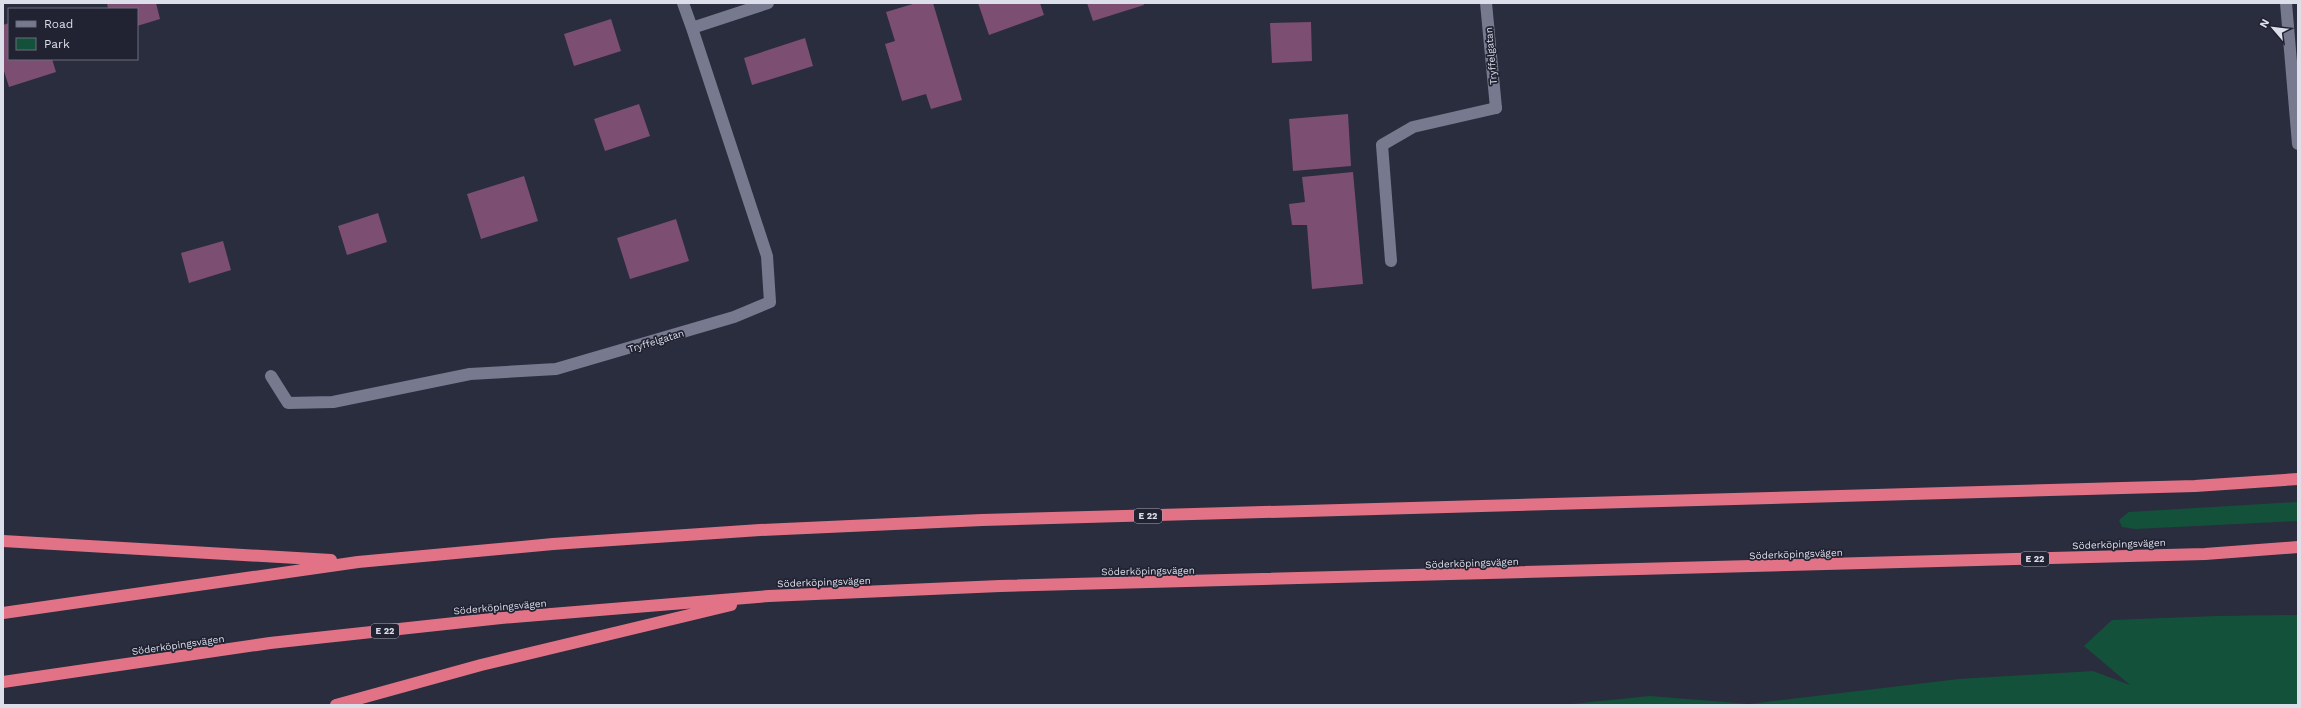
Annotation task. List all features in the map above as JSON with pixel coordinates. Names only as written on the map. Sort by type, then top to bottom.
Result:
[{"type":"highway","name":"E 22","points":[[3,613],[358,562],[553,544],[760,530],[982,520],[2195,486],[2298,479]]},
{"type":"highway","points":[[3,541],[358,562]]},
{"type":"highway","name":"Söderköpingsvägen","points":[[3,682],[270,643],[501,618],[769,596],[1000,586],[2206,554],[2298,547]]},
{"type":"highway","points":[[336,705],[474,667],[769,596]]},
{"type":"street","name":"Tryffelgatan","points":[[271,376],[288,403],[333,402],[470,374],[556,369],[734,317],[770,302],[766,256],[683,3]]},
{"type":"street","points":[[692,28],[768,3]]},
{"type":"street","name":"Tryffelgatan","points":[[1392,261],[1382,145],[1413,127],[1496,108],[1486,3]]},
{"type":"street","points":[[2286,3],[2294,118],[2298,144]]},
{"type":"green space","points":[[2298,502],[2298,521],[2135,529],[2122,527],[2119,520],[2129,512]]},
{"type":"green space","points":[[2298,615],[2298,705],[1562,705],[1650,696],[1749,704],[1959,679],[2093,671],[2130,685],[2084,646],[2112,620]]},
{"type":"building","points":[[107,3],[156,3],[160,19],[138,26],[138,8],[108,8]]},
{"type":"building","points":[[916,3],[933,3],[962,100],[931,109],[926,94],[902,101],[885,44],[895,41],[886,12]]},
{"type":"building","points":[[978,3],[1040,3],[1044,15],[989,35]]},
{"type":"building","points":[[1087,3],[1143,3],[1144,5],[1093,21]]},
{"type":"building","points":[[611,19],[621,51],[574,66],[564,34]]},
{"type":"building","points":[[1311,22],[1312,61],[1272,63],[1270,23]]},
{"type":"building","points":[[8,23],[8,60],[52,60],[56,72],[9,87],[3,68],[3,25]]},
{"type":"building","points":[[805,38],[813,66],[752,85],[744,58]]},
{"type":"building","points":[[639,104],[650,136],[605,151],[594,119]]},
{"type":"building","points":[[1348,114],[1351,166],[1293,171],[1289,119]]},
{"type":"building","points":[[1353,172],[1363,284],[1312,289],[1307,225],[1292,225],[1289,204],[1305,202],[1302,177]]},
{"type":"building","points":[[524,176],[538,221],[481,239],[467,194]]},
{"type":"building","points":[[378,213],[387,242],[347,255],[338,226]]},
{"type":"building","points":[[676,219],[689,261],[630,279],[617,238]]},
{"type":"building","points":[[223,241],[231,270],[189,283],[181,253]]}]
